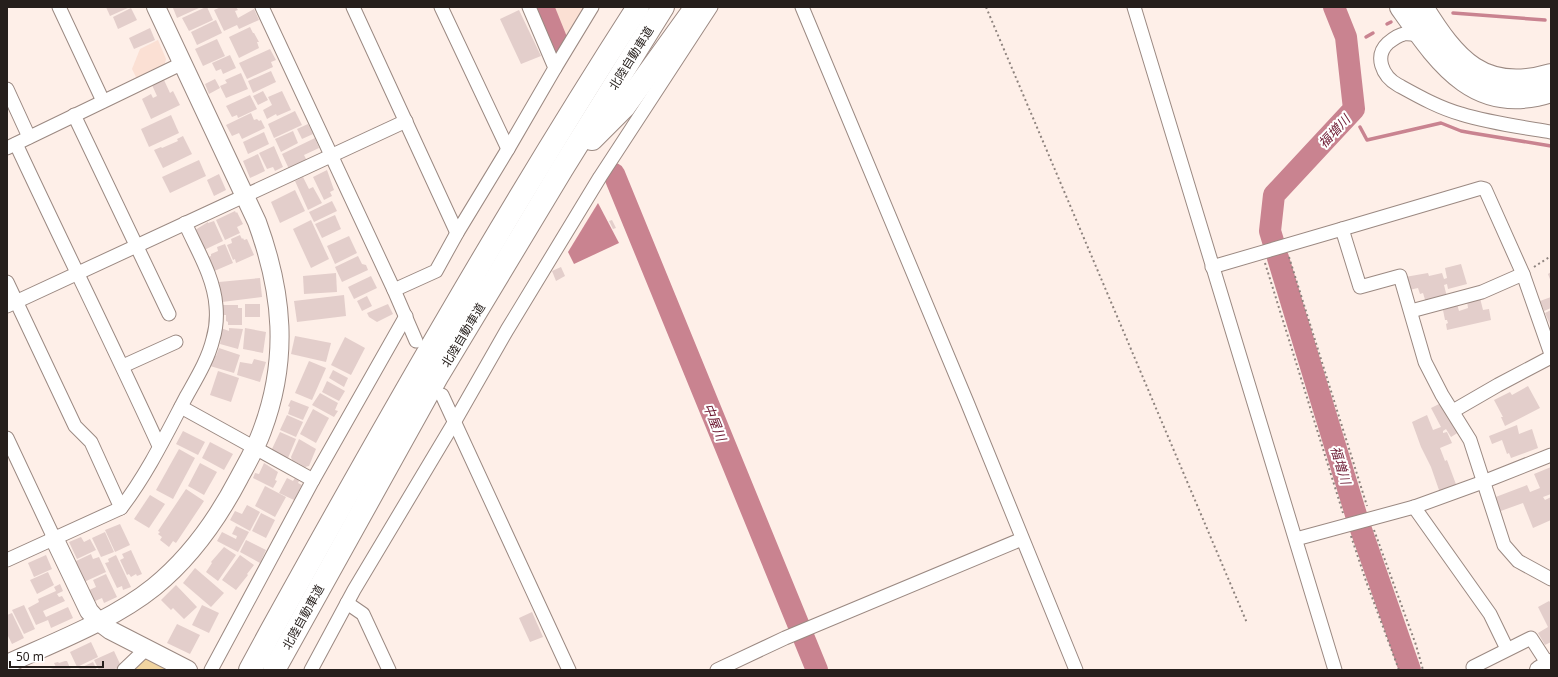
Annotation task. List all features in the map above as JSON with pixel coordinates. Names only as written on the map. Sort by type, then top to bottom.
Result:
[{"type":"highway","name":"北陸自動車道","points":[[250,670],[315,550],[426,355],[505,222],[638,7]]},
{"type":"highway","name":"北陸自動車道","points":[[274,670],[438,375],[562,169],[663,7]]},
{"type":"highway","points":[[562,169],[624,107],[696,7]]},
{"type":"highway","points":[[1402,7],[1422,36],[1443,62],[1455,75],[1471,86],[1488,93],[1504,97],[1524,97],[1551,91]]},
{"type":"highway","points":[[1422,7],[1449,46],[1468,65],[1480,73],[1506,81],[1522,81],[1551,75]]},
{"type":"street","points":[[59,7],[103,101]]},
{"type":"street","points":[[7,664],[98,621],[126,606],[154,587],[185,558],[213,524],[224,506],[255,448],[267,416],[273,394],[277,372],[280,325],[276,287],[266,248],[245,196],[156,7]]},
{"type":"street","points":[[262,7],[406,316],[416,341]]},
{"type":"street","points":[[441,7],[508,149]]},
{"type":"street","points":[[529,7],[555,68]]},
{"type":"street","points":[[394,290],[436,271],[457,233],[592,7]]},
{"type":"street","points":[[311,670],[347,603],[507,330],[596,184],[711,7]]},
{"type":"street","points":[[802,7],[1076,670]]},
{"type":"street","points":[[1134,7],[1335,670]]},
{"type":"street","points":[[358,9],[406,121],[457,233]]},
{"type":"street","points":[[1422,36],[1405,33],[1398,36],[1384,47],[1380,55],[1380,63],[1389,78],[1396,84],[1443,108],[1461,114],[1551,132]]},
{"type":"street","points":[[159,446],[123,366],[11,146],[183,63]]},
{"type":"street","points":[[7,89],[29,137]]},
{"type":"street","points":[[74,115],[169,314]]},
{"type":"street","points":[[12,304],[406,121]]},
{"type":"street","points":[[1212,267],[1481,188],[1485,189],[1523,274],[1551,355],[1452,412]]},
{"type":"street","points":[[7,560],[121,508],[132,494],[181,407],[213,340],[216,314],[214,292],[210,280],[185,224]]},
{"type":"street","points":[[1342,229],[1360,287],[1400,276],[1425,362],[1442,395],[1470,440],[1504,545],[1518,561],[1551,579]]},
{"type":"street","points":[[1410,312],[1482,292],[1523,274]]},
{"type":"street","points":[[7,282],[12,304],[75,426],[91,442],[121,508]]},
{"type":"street","points":[[211,670],[313,480],[406,316]]},
{"type":"street","points":[[123,366],[176,342]]},
{"type":"street","points":[[442,395],[569,670]]},
{"type":"street","points":[[181,407],[313,480]]},
{"type":"street","points":[[7,438],[89,611],[98,621],[110,630],[188,670]]},
{"type":"street","points":[[1296,539],[1414,507],[1551,455]]},
{"type":"street","points":[[1414,507],[1490,614],[1507,649]]},
{"type":"street","points":[[717,670],[785,638],[1022,539]]},
{"type":"street","points":[[347,603],[363,614],[389,670]]},
{"type":"street","points":[[1473,667],[1531,638],[1547,667]]},
{"type":"street","points":[[124,670],[146,648]]},
{"type":"path","points":[[986,7],[1247,622]]},
{"type":"path","points":[[1286,246],[1370,519],[1416,644],[1423,670]]},
{"type":"path","points":[[1262,253],[1366,581],[1399,670]]},
{"type":"path","points":[[1523,274],[1551,256]]},
{"type":"shaded area","points":[[554,7],[586,7],[569,42]]},
{"type":"shaded area","points":[[158,40],[166,59],[164,67],[137,79],[132,69],[140,49]]},
{"type":"shaded area","points":[[598,203],[619,243],[574,264],[568,252]]},
{"type":"shaded area","points":[[150,658],[172,670],[133,670],[142,661]]},
{"type":"building","points":[[106,7],[130,7],[110,16]]},
{"type":"building","points":[[201,7],[177,18],[173,8]]},
{"type":"building","points":[[206,7],[213,20],[189,31],[182,18]]},
{"type":"building","points":[[221,7],[236,7],[238,10],[235,11],[238,18],[254,9],[259,20],[239,29],[237,25],[224,31],[214,10]]},
{"type":"building","points":[[131,8],[137,20],[118,29],[113,17]]},
{"type":"building","points":[[519,10],[541,56],[521,64],[500,19]]},
{"type":"building","points":[[216,20],[222,33],[197,45],[191,32]]},
{"type":"building","points":[[250,27],[259,42],[257,42],[259,48],[239,58],[229,37]]},
{"type":"building","points":[[150,28],[155,40],[134,49],[129,38]]},
{"type":"building","points":[[217,39],[225,56],[203,66],[195,49]]},
{"type":"building","points":[[270,49],[276,60],[271,62],[273,67],[247,79],[239,63]]},
{"type":"building","points":[[230,55],[236,68],[223,74],[221,69],[216,71],[212,63]]},
{"type":"building","points":[[271,71],[276,82],[253,93],[248,81]]},
{"type":"building","points":[[241,73],[248,89],[226,98],[220,86],[227,83],[225,80]]},
{"type":"building","points":[[215,79],[220,88],[209,94],[205,84]]},
{"type":"building","points":[[164,80],[170,93],[173,91],[180,105],[151,119],[142,99],[151,94],[153,98],[157,96],[152,85]]},
{"type":"building","points":[[263,91],[268,100],[258,105],[253,96]]},
{"type":"building","points":[[282,91],[291,110],[277,116],[276,114],[267,119],[263,110],[272,105],[268,97]]},
{"type":"building","points":[[250,95],[257,109],[238,118],[237,115],[232,117],[226,106]]},
{"type":"building","points":[[295,111],[302,125],[274,138],[268,124]]},
{"type":"building","points":[[251,113],[254,120],[261,120],[265,128],[242,139],[239,133],[232,136],[226,125]]},
{"type":"building","points":[[171,115],[179,133],[149,147],[141,129]]},
{"type":"building","points":[[308,124],[313,134],[302,139],[297,129]]},
{"type":"building","points":[[293,131],[298,143],[281,152],[275,139]]},
{"type":"building","points":[[264,132],[269,144],[248,154],[243,142]]},
{"type":"building","points":[[183,136],[192,154],[163,168],[154,150],[178,141],[177,139]]},
{"type":"building","points":[[315,138],[319,148],[304,155],[307,161],[289,169],[282,154]]},
{"type":"building","points":[[274,146],[283,167],[275,171],[273,167],[267,169],[259,153]]},
{"type":"building","points":[[258,154],[265,171],[250,178],[243,161]]},
{"type":"building","points":[[199,160],[206,176],[170,193],[162,177]]},
{"type":"building","points":[[327,170],[334,190],[330,192],[332,196],[324,200],[313,177]]},
{"type":"building","points":[[219,174],[226,190],[214,196],[207,180]]},
{"type":"building","points":[[303,177],[309,189],[313,187],[322,203],[308,210],[295,181]]},
{"type":"building","points":[[295,190],[305,211],[280,223],[271,202]]},
{"type":"building","points":[[332,201],[337,211],[314,222],[309,212]]},
{"type":"building","points":[[235,211],[243,224],[237,227],[240,233],[225,240],[216,220]]},
{"type":"building","points":[[335,215],[341,229],[322,238],[315,224]]},
{"type":"building","points":[[311,220],[329,259],[311,268],[293,229]]},
{"type":"building","points":[[612,220],[616,228],[613,229],[609,221]]},
{"type":"building","points":[[214,221],[223,241],[204,250],[195,230],[208,222]]},
{"type":"building","points":[[240,235],[242,239],[247,239],[254,255],[236,263],[235,259],[233,260],[227,245],[232,243],[231,239]]},
{"type":"building","points":[[349,236],[357,253],[335,264],[327,246]]},
{"type":"building","points":[[225,244],[233,263],[212,272],[206,258],[218,251],[217,247]]},
{"type":"building","points":[[358,256],[362,264],[366,265],[368,270],[342,282],[335,267]]},
{"type":"building","points":[[1461,264],[1467,284],[1448,289],[1447,284],[1444,285],[1447,297],[1426,303],[1423,293],[1420,294],[1418,288],[1409,290],[1405,277],[1428,273],[1429,276],[1442,273],[1444,279],[1447,278],[1445,268]]},
{"type":"building","points":[[561,267],[565,276],[556,281],[552,271]]},
{"type":"building","points":[[1551,272],[1551,282],[1548,274]]},
{"type":"building","points":[[336,273],[337,292],[304,294],[303,276]]},
{"type":"building","points":[[371,276],[377,288],[354,299],[348,287]]},
{"type":"building","points":[[260,278],[262,297],[222,302],[219,282]]},
{"type":"building","points":[[344,295],[346,316],[297,322],[294,301]]},
{"type":"building","points":[[367,296],[372,306],[362,311],[357,301]]},
{"type":"building","points":[[1551,297],[1551,308],[1544,311],[1540,301]]},
{"type":"building","points":[[1480,298],[1483,310],[1489,309],[1491,320],[1447,330],[1446,324],[1448,323],[1447,320],[1445,320],[1443,310],[1445,310],[1444,307],[1457,304],[1459,311],[1468,308],[1467,301]]},
{"type":"building","points":[[245,304],[260,304],[260,317],[245,317]]},
{"type":"building","points":[[388,304],[393,314],[377,322],[369,317],[367,313]]},
{"type":"building","points":[[223,305],[238,305],[238,308],[242,308],[242,325],[228,325],[226,315],[223,315]]},
{"type":"building","points":[[1551,310],[1551,327],[1545,313]]},
{"type":"building","points":[[221,328],[229,331],[229,328],[243,329],[238,349],[220,344],[221,339],[218,338]]},
{"type":"building","points":[[245,328],[266,332],[263,353],[243,349]]},
{"type":"building","points":[[295,336],[331,343],[326,362],[291,354]]},
{"type":"building","points":[[345,337],[365,348],[351,375],[331,365]]},
{"type":"building","points":[[219,348],[240,355],[234,373],[210,366],[214,355],[216,356]]},
{"type":"building","points":[[254,359],[266,362],[260,382],[237,375],[240,362],[252,364]]},
{"type":"building","points":[[309,361],[326,368],[312,400],[295,393]]},
{"type":"building","points":[[333,370],[348,378],[344,387],[329,378]]},
{"type":"building","points":[[218,371],[239,378],[231,402],[210,395]]},
{"type":"building","points":[[327,381],[345,391],[339,401],[322,392]]},
{"type":"building","points":[[1528,386],[1540,408],[1505,426],[1501,417],[1503,417],[1494,400],[1510,392],[1512,395]]},
{"type":"building","points":[[320,393],[338,403],[335,410],[338,411],[334,417],[312,405]]},
{"type":"building","points":[[291,400],[309,407],[303,420],[288,414],[290,407],[288,406]]},
{"type":"building","points":[[1441,403],[1459,432],[1451,437],[1446,429],[1443,431],[1443,433],[1447,432],[1452,443],[1440,448],[1445,461],[1447,460],[1457,487],[1440,493],[1412,422],[1427,415],[1433,430],[1441,427],[1431,408]]},
{"type":"building","points":[[313,409],[329,418],[316,443],[300,434]]},
{"type":"building","points":[[287,415],[303,422],[296,437],[280,430]]},
{"type":"building","points":[[1517,425],[1519,434],[1532,429],[1538,448],[1511,458],[1509,453],[1507,454],[1502,440],[1492,444],[1489,436]]},
{"type":"building","points":[[183,431],[205,442],[198,455],[176,444]]},
{"type":"building","points":[[280,432],[296,439],[288,458],[271,451]]},
{"type":"building","points":[[299,439],[316,449],[309,466],[305,467],[292,460],[291,457]]},
{"type":"building","points":[[210,442],[233,454],[224,470],[202,458]]},
{"type":"building","points":[[179,449],[195,458],[173,499],[156,490]]},
{"type":"building","points":[[200,463],[217,472],[204,495],[188,486]]},
{"type":"building","points":[[264,463],[278,472],[275,480],[277,481],[273,488],[253,478],[255,473],[259,474]]},
{"type":"building","points":[[1551,467],[1551,494],[1543,497],[1545,500],[1551,497],[1551,520],[1533,528],[1523,503],[1498,512],[1493,498],[1527,485],[1530,492],[1540,488],[1534,474]]},
{"type":"building","points":[[287,478],[293,481],[295,478],[299,481],[298,483],[302,485],[294,500],[279,493]]},
{"type":"building","points":[[265,486],[286,497],[275,517],[255,506]]},
{"type":"building","points":[[186,489],[204,501],[176,543],[173,541],[169,547],[160,540],[162,537],[158,534],[160,532],[158,531]]},
{"type":"building","points":[[150,495],[165,504],[149,528],[134,519]]},
{"type":"building","points":[[247,505],[260,512],[250,531],[230,520],[235,511],[242,514]]},
{"type":"building","points":[[261,513],[275,520],[266,538],[252,531]]},
{"type":"building","points":[[120,524],[130,545],[115,552],[105,530]]},
{"type":"building","points":[[236,526],[249,532],[238,552],[217,541],[222,532],[236,539],[237,536],[232,534]]},
{"type":"building","points":[[105,532],[114,552],[101,557],[92,538]]},
{"type":"building","points":[[81,537],[84,542],[90,539],[96,550],[77,559],[69,542]]},
{"type":"building","points":[[246,540],[266,550],[260,563],[240,552]]},
{"type":"building","points":[[224,547],[236,555],[218,581],[206,572],[212,563],[211,562]]},
{"type":"building","points":[[131,550],[142,574],[137,576],[136,574],[131,577],[129,574],[127,575],[120,560],[124,558],[122,554]]},
{"type":"building","points":[[91,554],[93,559],[99,557],[106,572],[84,582],[74,562]]},
{"type":"building","points":[[46,555],[52,569],[34,577],[28,563]]},
{"type":"building","points":[[116,555],[131,587],[123,590],[122,586],[117,588],[105,563],[109,562],[108,559]]},
{"type":"building","points":[[240,555],[254,565],[236,590],[222,580]]},
{"type":"building","points":[[195,568],[224,593],[211,607],[183,583]]},
{"type":"building","points":[[48,572],[54,585],[37,594],[30,580]]},
{"type":"building","points":[[106,574],[117,597],[104,603],[102,598],[93,602],[87,591],[96,587],[93,580]]},
{"type":"building","points":[[60,584],[63,591],[57,594],[59,597],[62,596],[65,601],[43,611],[46,617],[68,607],[73,618],[51,628],[48,620],[36,625],[28,608],[39,602],[38,599],[56,591],[54,587]]},
{"type":"building","points":[[176,585],[197,607],[184,619],[173,608],[171,610],[161,600]]},
{"type":"building","points":[[1549,601],[1551,603],[1551,642],[1545,645],[1538,633],[1548,627],[1538,607]]},
{"type":"building","points":[[24,605],[35,629],[24,634],[12,610]]},
{"type":"building","points":[[202,605],[219,613],[209,633],[192,625]]},
{"type":"building","points":[[532,612],[543,637],[530,642],[519,618]]},
{"type":"building","points":[[12,613],[24,638],[12,644],[7,634],[7,615]]},
{"type":"building","points":[[177,624],[200,635],[190,654],[167,643]]},
{"type":"building","points":[[91,642],[98,657],[77,667],[70,652]]},
{"type":"building","points":[[114,651],[121,666],[113,670],[99,670],[94,660]]},
{"type":"building","points":[[67,661],[71,670],[48,670],[56,667],[54,663]]},
{"type":"building","points":[[93,662],[97,670],[76,670]]},
{"type":"waterway","name":"中屋川","points":[[543,7],[560,49]]},
{"type":"waterway","name":"福増川","points":[[1273,241],[1270,231],[1274,195],[1354,109],[1346,37],[1334,7]]},
{"type":"waterway","points":[[1453,13],[1545,20]]},
{"type":"waterway","points":[[1387,24],[1391,22]]},
{"type":"waterway","points":[[1366,37],[1373,33]]},
{"type":"waterway","name":"福増川","points":[[1346,41],[1350,40]]},
{"type":"waterway","name":"福増川","points":[[1354,109],[1356,118]]},
{"type":"waterway","points":[[1360,127],[1367,140],[1441,123],[1461,131],[1551,146]]},
{"type":"waterway","name":"中屋川","points":[[614,174],[817,670]]},
{"type":"waterway","name":"福増川","points":[[1278,258],[1357,518],[1410,670]]}]
